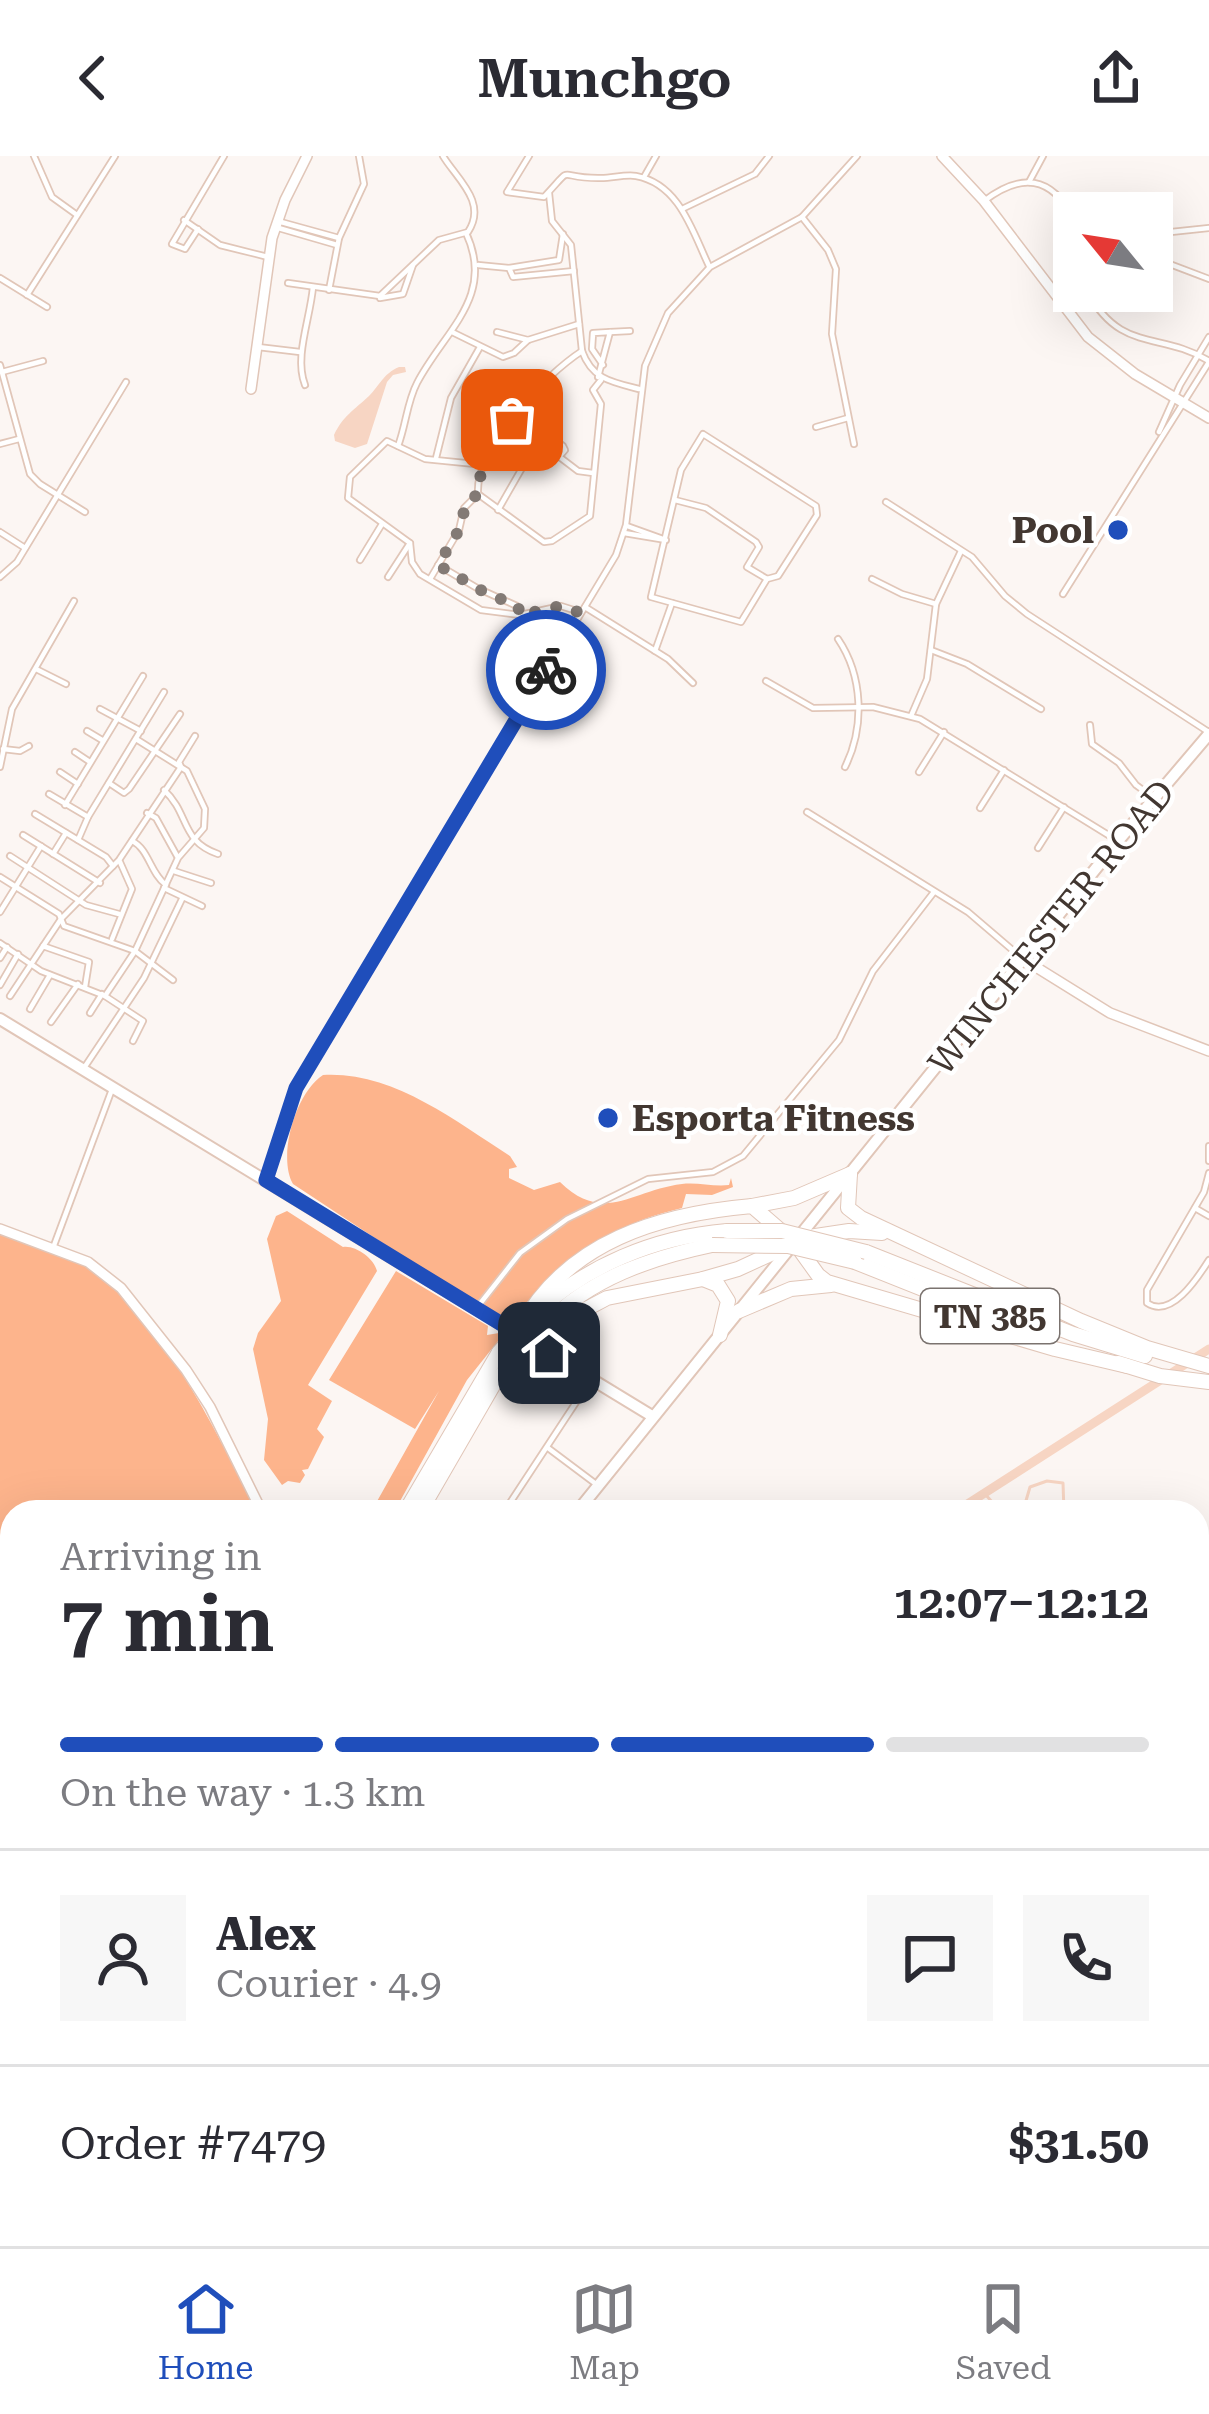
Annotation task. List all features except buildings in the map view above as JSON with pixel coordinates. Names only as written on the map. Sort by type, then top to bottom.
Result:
[{"type":"highway","points":[[520,1328],[535,1300],[604,1243],[676,1216],[794,1198],[850,1174],[848,1208],[896,1237],[1137,1356]]},
{"type":"highway","points":[[752,1206],[795,1243],[818,1275],[844,1286],[1137,1356],[1209,1366]]},
{"type":"highway","name":"TN 385","points":[[427,1500],[494,1384],[520,1328],[568,1286],[620,1257],[684,1237],[782,1231],[1137,1356],[1160,1376],[1209,1382]]},
{"type":"highway","points":[[536,1336],[607,1298],[738,1269],[795,1243],[849,1231],[896,1237]]},
{"type":"highway","name":"TN 385","points":[[413,1500],[504,1359],[570,1302],[627,1270],[712,1246],[788,1246],[861,1257]]},
{"type":"highway","points":[[703,1279],[718,1285],[728,1301],[720,1335]]},
{"type":"highway","points":[[739,1311],[791,1289],[844,1286]]},
{"type":"main road","name":"WINCHESTER ROAD","points":[[586,1500],[1209,733]]},
{"type":"main road","points":[[0,1019],[652,1416]]},
{"type":"street","points":[[34,156],[52,197],[77,215]]},
{"type":"street","points":[[28,295],[115,156]]},
{"type":"street","points":[[198,229],[185,249],[172,244],[224,156]]},
{"type":"street","points":[[251,389],[268,257],[276,224],[307,156]]},
{"type":"street","points":[[329,290],[338,241],[364,184],[359,156]]},
{"type":"street","points":[[375,297],[439,240],[466,233],[474,224],[462,177],[443,156]]},
{"type":"street","points":[[529,156],[507,192],[548,193]]},
{"type":"street","points":[[643,179],[656,156]]},
{"type":"street","points":[[682,209],[755,174],[769,156]]},
{"type":"street","points":[[266,1180],[296,1088],[612,564],[625,529],[640,390],[661,324],[686,289],[710,267],[802,217],[855,156]]},
{"type":"street","points":[[942,156],[984,201],[1088,337],[1135,374],[1209,418]]},
{"type":"street","points":[[1029,182],[1042,156]]},
{"type":"street","points":[[640,390],[600,378],[587,365],[571,245],[552,221],[548,193],[566,173],[595,178],[637,176],[675,196],[710,267]]},
{"type":"street","points":[[984,201],[1004,186],[1029,182],[1053,194]]},
{"type":"street","points":[[802,217],[828,250],[836,269],[832,334],[854,444]]},
{"type":"street","points":[[184,220],[220,245],[268,257]]},
{"type":"street","points":[[276,224],[338,241]]},
{"type":"street","points":[[1173,232],[1209,228]]},
{"type":"street","points":[[398,446],[417,382],[452,332],[471,294],[477,265],[466,233]]},
{"type":"street","points":[[477,265],[509,268],[559,260],[563,234]]},
{"type":"street","points":[[288,283],[388,299],[403,295],[413,264]]},
{"type":"street","points":[[1173,265],[1209,279]]},
{"type":"street","points":[[509,268],[513,277],[574,271]]},
{"type":"street","points":[[0,278],[47,307]]},
{"type":"street","points":[[305,386],[298,362],[313,287]]},
{"type":"street","points":[[1063,594],[1159,438],[1161,422],[1209,361],[1130,337],[1102,312]]},
{"type":"street","points":[[452,332],[503,357],[528,340],[579,324]]},
{"type":"street","points":[[603,364],[592,349],[593,333],[630,331]]},
{"type":"street","points":[[497,332],[528,340]]},
{"type":"street","points":[[478,494],[539,540],[552,541],[592,514],[601,404],[593,390],[610,332]]},
{"type":"street","points":[[1178,399],[1209,337]]},
{"type":"street","points":[[257,347],[300,352]]},
{"type":"street","points":[[435,461],[451,398],[480,347]]},
{"type":"street","points":[[478,494],[485,465],[512,420],[559,366],[582,351]]},
{"type":"street","points":[[43,361],[1,370],[19,439],[30,474],[85,512]]},
{"type":"street","points":[[1186,375],[1196,381]]},
{"type":"street","points":[[0,577],[25,548],[126,382]]},
{"type":"street","points":[[816,427],[848,418]]},
{"type":"street","points":[[512,420],[578,472],[593,473]]},
{"type":"street","points":[[523,429],[535,424],[563,446],[559,457]]},
{"type":"street","points":[[703,434],[816,506],[817,515],[778,576],[767,579],[741,622],[650,597],[665,540],[681,470],[703,434]]},
{"type":"street","points":[[0,444],[19,439]]},
{"type":"street","points":[[498,510],[538,440]]},
{"type":"street","points":[[485,465],[435,461],[387,441],[350,477],[346,490],[355,506],[410,543],[415,568],[485,611],[520,615],[561,606],[583,610],[655,651],[693,683]]},
{"type":"street","points":[[430,579],[459,530],[466,504],[478,494]]},
{"type":"street","points":[[675,500],[706,508],[756,542],[759,547],[747,567],[767,579]]},
{"type":"street","points":[[886,502],[962,550],[1015,605],[1209,733]]},
{"type":"street","points":[[360,560],[382,524]]},
{"type":"street","points":[[625,529],[665,540]]},
{"type":"street","points":[[0,532],[25,548]]},
{"type":"street","points":[[388,577],[410,543]]},
{"type":"street","points":[[910,716],[925,686],[937,604],[962,550]]},
{"type":"street","points":[[438,565],[518,606],[520,615]]},
{"type":"street","points":[[872,579],[937,604]]},
{"type":"street","points":[[0,767],[12,709],[74,601]]},
{"type":"street","points":[[655,651],[672,603]]},
{"type":"street","points":[[838,639],[853,667],[858,706],[856,740],[845,767]]},
{"type":"street","points":[[931,650],[967,664],[1041,709]]},
{"type":"street","points":[[36,669],[66,684]]},
{"type":"street","points":[[65,805],[143,676]]},
{"type":"street","points":[[766,681],[812,709],[858,706],[910,716],[944,732],[1118,842]]},
{"type":"street","points":[[78,840],[164,692]]},
{"type":"street","points":[[100,709],[141,730]]},
{"type":"street","points":[[109,783],[124,793],[181,713]]},
{"type":"street","points":[[1090,725],[1092,744],[1155,799]]},
{"type":"street","points":[[87,731],[104,741]]},
{"type":"street","points":[[919,772],[944,732]]},
{"type":"street","points":[[181,767],[179,762],[195,736]]},
{"type":"street","points":[[90,1013],[135,951],[178,858],[204,828],[205,808],[187,771],[136,739]]},
{"type":"street","points":[[3,748],[20,751],[29,746]]},
{"type":"street","points":[[74,752],[91,763]]},
{"type":"street","points":[[10,995],[61,919],[119,860],[181,767]]},
{"type":"street","points":[[980,808],[1004,770]]},
{"type":"street","points":[[60,772],[78,784]]},
{"type":"street","points":[[164,790],[172,796],[192,841],[218,854]]},
{"type":"street","points":[[49,794],[88,817]]},
{"type":"street","points":[[1038,848],[1064,807]]},
{"type":"street","points":[[807,812],[968,912],[1023,959],[1087,1002],[1209,1052]]},
{"type":"street","points":[[147,813],[156,818],[171,853],[178,858]]},
{"type":"street","points":[[35,814],[113,866]]},
{"type":"street","points":[[53,854],[66,833]]},
{"type":"street","points":[[23,835],[100,883]]},
{"type":"street","points":[[132,841],[140,845],[165,886],[202,906]]},
{"type":"street","points":[[1,908],[41,846]]},
{"type":"street","points":[[10,856],[86,905],[119,914]]},
{"type":"street","points":[[112,939],[132,889],[119,860]]},
{"type":"street","points":[[174,871],[211,883]]},
{"type":"street","points":[[0,877],[61,919],[64,926],[112,939],[173,980]]},
{"type":"street","points":[[477,1309],[520,1253],[567,1219],[648,1179],[713,1172],[742,1156],[839,1040],[873,971],[934,892]]},
{"type":"street","points":[[83,1069],[123,1009],[182,899]]},
{"type":"street","points":[[0,958],[3,945],[50,975],[104,995],[143,1022],[133,1040]]},
{"type":"street","points":[[43,946],[89,962],[91,969],[51,1022]]},
{"type":"street","points":[[0,986],[18,954]]},
{"type":"street","points":[[30,1009],[50,975]]},
{"type":"street","points":[[53,1248],[114,1087]]},
{"type":"street","points":[[1209,1146],[1209,1161]]},
{"type":"street","points":[[1209,1173],[1205,1198],[1145,1299],[1150,1306],[1164,1309],[1194,1284],[1209,1260]]},
{"type":"street","points":[[1195,1208],[1209,1216]]},
{"type":"street","points":[[0,1229],[98,1267],[134,1304],[210,1407],[256,1500]]},
{"type":"street","points":[[512,1500],[591,1379]]},
{"type":"street","points":[[548,1448],[597,1486]]},
{"type":"shaded area","points":[[399,367],[406,372],[387,382],[367,444],[355,448],[335,441],[345,418]]},
{"type":"shaded area","points":[[323,1075],[373,1081],[421,1100],[510,1156],[517,1167],[509,1169],[509,1178],[534,1190],[560,1182],[576,1195],[605,1203],[682,1184],[729,1185],[731,1178],[733,1187],[712,1195],[686,1194],[682,1208],[606,1236],[546,1281],[511,1322],[478,1306],[293,1184],[287,1158],[292,1125],[305,1095]]},
{"type":"shaded area","points":[[287,1211],[343,1247],[363,1253],[377,1271],[308,1385],[332,1401],[317,1429],[324,1437],[308,1469],[302,1470],[305,1475],[300,1483],[282,1485],[264,1460],[268,1419],[253,1349],[258,1333],[281,1301],[267,1239],[276,1216]]},
{"type":"shaded area","points":[[0,1233],[74,1259],[120,1294],[188,1383],[250,1500],[0,1500]]},
{"type":"shaded area","points":[[396,1271],[488,1326],[487,1335],[502,1336],[467,1380],[401,1500],[378,1500],[439,1391],[415,1429],[329,1380]]},
{"type":"waterway","points":[[974,1500],[1209,1349]]},
{"type":"waterway","points":[[1026,1500],[1030,1487],[1047,1481],[1063,1483],[1064,1500]]},
{"type":"waterway","points":[[985,1494],[990,1500]]},
{"type":"way so far","points":[[512,420],[491,453],[478,482],[478,494],[466,504],[459,530],[438,565],[518,606],[520,615],[561,606],[581,613],[546,670]]},
{"type":"place","name":"Pool","points":[[1118,530]]},
{"type":"place","name":"Esporta Fitness","points":[[608,1118]]},
{"type":"route","points":[[546,670],[296,1088],[266,1180],[549,1353]]}]
